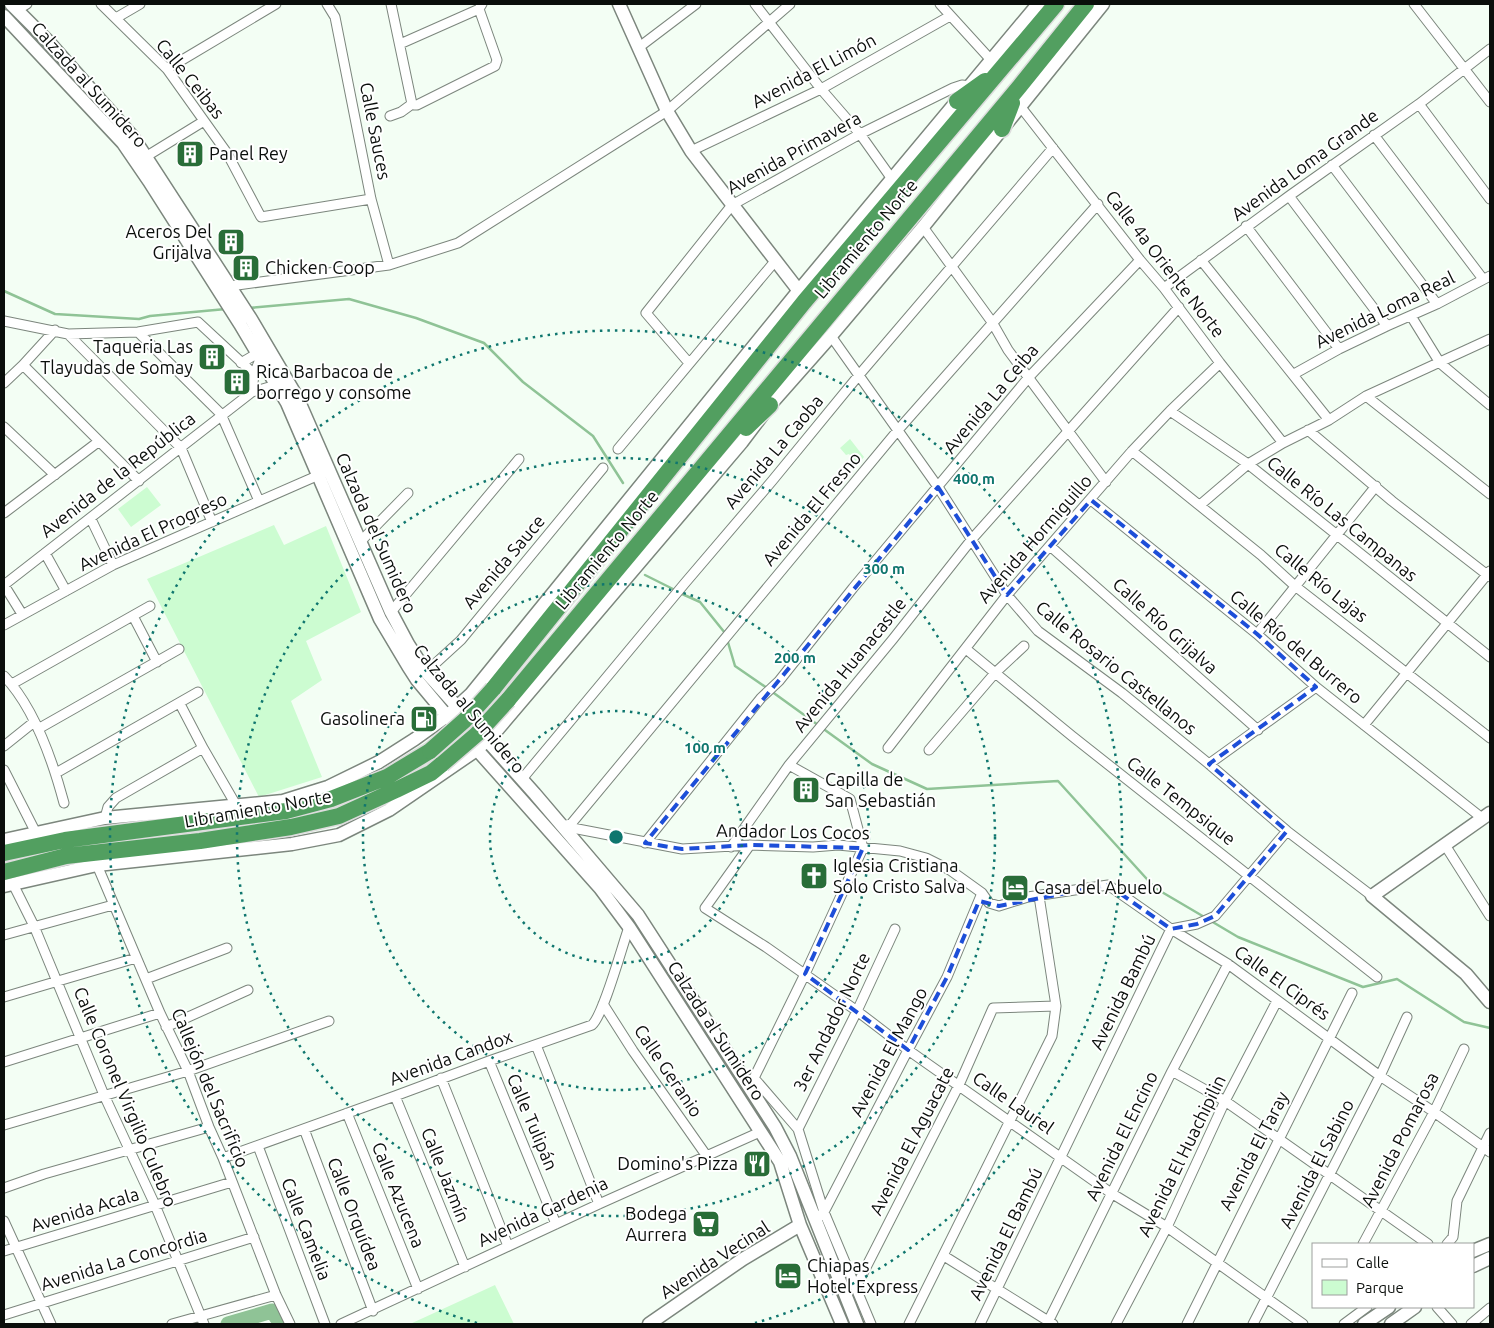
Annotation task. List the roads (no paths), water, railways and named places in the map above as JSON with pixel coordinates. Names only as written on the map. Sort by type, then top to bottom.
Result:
[{"type":"highway","name":"Libramiento Norte","points":[[4,853],[65,840],[286,811],[331,799],[387,777],[430,751],[465,720],[493,689],[678,457],[995,67],[1034,29],[1056,4]]},
{"type":"highway","name":"Libramiento Norte","points":[[7,880],[66,856],[200,841],[291,827],[339,816],[431,773],[516,699],[700,470],[1086,4]]},
{"type":"highway","points":[[957,101],[978,85],[995,67]]},
{"type":"highway","points":[[1002,128],[1007,112],[1020,86]]},
{"type":"highway","points":[[700,470],[770,405]]},
{"type":"highway","points":[[678,457],[691,423]]},
{"type":"street","name":"Calle Ceibas","points":[[101,4],[167,69],[227,153],[261,217],[372,199]]},
{"type":"street","points":[[116,18],[140,4]]},
{"type":"street","points":[[167,69],[276,4]]},
{"type":"street","name":"Calle Sauces","points":[[327,4],[335,17],[372,199],[389,265]]},
{"type":"street","points":[[392,4],[415,104]]},
{"type":"street","points":[[619,4],[667,110],[691,152],[799,290]]},
{"type":"street","points":[[638,48],[696,4]]},
{"type":"street","points":[[755,4],[821,89],[860,134],[892,179]]},
{"type":"street","points":[[227,289],[389,265],[458,243],[667,110],[790,4]]},
{"type":"street","points":[[940,4],[995,67]]},
{"type":"street","name":"Libramiento Norte","points":[[4,840],[105,818],[283,801],[328,787],[379,762],[452,712],[471,694],[799,290],[957,101],[970,86],[995,67],[1038,4]]},
{"type":"street","points":[[7,880],[98,866],[292,844],[339,835],[388,810],[431,782],[482,744],[516,699],[742,442],[770,405],[923,227],[1103,4]]},
{"type":"street","points":[[1414,4],[1490,102]]},
{"type":"street","name":"Calzada al Sumidero","points":[[18,6],[116,117],[146,156],[154,178]]},
{"type":"street","points":[[390,116],[495,66],[497,60],[481,6],[400,44]]},
{"type":"street","name":"Avenida El Limón","points":[[691,152],[821,89],[950,16]]},
{"type":"street","name":"Calzada al Sumidero","points":[[5,19],[75,91],[154,178],[227,289],[246,322],[259,355],[276,385],[298,414],[319,475],[380,619],[397,650],[417,680],[452,712]]},
{"type":"street","name":"Avenida Loma Grande","points":[[1164,288],[1246,226],[1418,104],[1490,49]]},
{"type":"street","points":[[75,91],[84,82]]},
{"type":"street","name":"Avenida Primavera","points":[[689,363],[646,313],[732,205],[860,134],[954,88],[962,85],[970,86]]},
{"type":"street","points":[[1418,104],[1490,199]]},
{"type":"street","name":"Calle 4a Oriente Norte","points":[[1020,106],[1179,307],[1283,443]]},
{"type":"street","points":[[146,156],[204,121]]},
{"type":"street","points":[[1374,135],[1487,278]]},
{"type":"street","name":"Avenida La Caoba","points":[[522,779],[670,600],[772,482],[859,375],[1053,148]]},
{"type":"street","points":[[1332,165],[1437,304]]},
{"type":"street","points":[[1289,196],[1387,326]]},
{"type":"street","name":"Avenida El Fresno","points":[[559,832],[571,824],[898,430],[1098,204]]},
{"type":"street","points":[[1246,226],[1340,349]]},
{"type":"street","points":[[923,227],[992,322],[1008,350],[1106,482]]},
{"type":"street","points":[[618,449],[776,260]]},
{"type":"street","name":"Avenida La Ceiba","points":[[645,843],[762,698],[779,681],[853,588],[1029,377],[1140,260]]},
{"type":"street","points":[[1201,260],[1329,420]]},
{"type":"street","name":"Avenida Loma Real","points":[[1294,374],[1340,349],[1437,304],[1487,278]]},
{"type":"street","name":"Avenida Huanacastle","points":[[731,847],[789,766],[972,539],[1179,307]]},
{"type":"street","points":[[1411,316],[1440,363],[1490,405]]},
{"type":"street","points":[[4,321],[68,334],[138,332],[198,322],[254,374]]},
{"type":"street","name":"Calzada del Sumidero","points":[[246,322],[281,368],[298,414],[360,542],[391,612],[408,644],[452,712],[482,744],[522,779],[559,832],[638,915],[699,1009],[750,1080],[820,1215],[857,1324]]},
{"type":"street","points":[[4,383],[55,330]]},
{"type":"street","points":[[138,332],[221,414],[259,501]]},
{"type":"street","points":[[68,334],[181,448],[212,522]]},
{"type":"street","name":"Calle Rosario Castellanos","points":[[831,336],[938,487],[1007,595],[1038,631],[1122,693],[1287,831],[1372,896]]},
{"type":"street","points":[[1200,505],[1248,464],[1283,443],[1329,420],[1366,396],[1490,339]]},
{"type":"street","points":[[241,363],[259,355]]},
{"type":"street","points":[[252,392],[259,355]]},
{"type":"street","name":"Avenida Hormiguillo","points":[[888,748],[1007,595],[1132,451],[1170,410],[1220,363]]},
{"type":"street","points":[[23,365],[139,481]]},
{"type":"street","name":"Avenida de la República","points":[[4,585],[91,519],[221,414],[252,392],[276,385]]},
{"type":"street","points":[[1366,396],[1490,494]]},
{"type":"street","name":"Calle Río Las Campanas","points":[[1170,410],[1248,464],[1490,657]]},
{"type":"street","points":[[4,427],[55,474]]},
{"type":"street","points":[[1308,430],[1392,501],[1489,574],[1364,726]]},
{"type":"street","points":[[6,507],[98,442]]},
{"type":"street","name":"Calle Río Lajas","points":[[1132,451],[1261,555],[1295,586],[1490,738]]},
{"type":"street","points":[[391,612],[519,459]]},
{"type":"street","name":"Avenida Sauce","points":[[426,672],[461,640],[603,468]]},
{"type":"street","name":"Avenida El Progreso","points":[[4,625],[113,565],[319,475]]},
{"type":"street","points":[[1257,634],[1376,486]]},
{"type":"street","points":[[360,542],[408,493]]},
{"type":"street","name":"Calle Río del Burrero","points":[[1091,500],[1257,634],[1316,687],[1364,726],[1486,816]]},
{"type":"street","points":[[91,519],[113,565]]},
{"type":"street","name":"Calle Río Grijalva","points":[[1050,546],[1258,730]]},
{"type":"street","points":[[45,553],[66,591]]},
{"type":"street","points":[[4,585],[22,614]]},
{"type":"street","points":[[12,684],[150,606]]},
{"type":"street","points":[[133,616],[156,662]]},
{"type":"street","points":[[929,750],[995,673],[1024,646]]},
{"type":"street","points":[[4,746],[36,725],[179,649]]},
{"type":"street","name":"Calle Tempsique","points":[[966,649],[1072,736],[1377,976]]},
{"type":"street","points":[[488,672],[487,681],[493,696],[507,704],[515,704],[516,699]]},
{"type":"street","points":[[4,676],[12,684],[36,725],[56,772],[64,804]]},
{"type":"street","points":[[1209,764],[1316,687]]},
{"type":"street","points":[[56,772],[180,704],[198,692]]},
{"type":"street","points":[[180,704],[236,806]]},
{"type":"street","points":[[415,739],[437,738],[442,740],[448,749],[447,760],[431,782]]},
{"type":"street","name":"Calzada al Sumidero","points":[[482,744],[559,832],[629,927],[780,1162],[800,1225],[842,1324]]},
{"type":"street","points":[[105,818],[108,807],[116,798],[203,748]]},
{"type":"street","points":[[789,766],[850,798],[863,848],[805,974],[750,1080],[798,1129],[820,1215],[856,1287],[871,1324]]},
{"type":"street","points":[[4,770],[36,833]]},
{"type":"street","points":[[1486,816],[1372,896],[1466,974],[1490,1000]]},
{"type":"street","name":"Avenida Bambú","points":[[1061,1157],[1171,929],[1197,924],[1215,916],[1287,831]]},
{"type":"street","name":"Andador Los Cocos","points":[[559,832],[682,849],[750,845],[814,847],[838,845],[900,851],[926,858],[950,870],[982,893],[989,903],[999,906],[1038,896]]},
{"type":"street","points":[[1445,844],[1490,916]]},
{"type":"street","name":"Calle Laurel","points":[[750,845],[705,908],[805,974],[908,1050],[1111,1193],[1167,1228],[1303,1324]]},
{"type":"street","name":"Callejón del Sacrificio","points":[[98,866],[166,1028],[188,1071],[276,1295],[290,1324]]},
{"type":"street","name":"Calle Coronel Virgilio Culebro","points":[[7,880],[34,926],[58,980],[104,1095],[155,1205],[203,1321]]},
{"type":"street","name":"Calle El Ciprés","points":[[1038,896],[1108,885],[1171,929],[1228,964],[1380,1076],[1487,1150]]},
{"type":"street","name":"Avenida El Mango","points":[[820,1215],[947,977],[982,893]]},
{"type":"street","points":[[909,1324],[1052,1036],[1056,1006],[1038,896]]},
{"type":"street","points":[[4,935],[113,905]]},
{"type":"street","name":"Avenida Candox","points":[[223,1158],[592,1025],[596,1021],[603,1004],[629,927]]},
{"type":"street","name":"3er Andador Norte","points":[[798,1129],[896,930]]},
{"type":"street","points":[[146,979],[227,948]]},
{"type":"street","points":[[4,997],[136,958]]},
{"type":"street","name":"Avenida El Encino","points":[[1050,1323],[1111,1193],[1228,964]]},
{"type":"street","points":[[166,1028],[248,990]]},
{"type":"street","name":"Avenida El Taray","points":[[1187,1324],[1216,1262],[1352,993]]},
{"type":"street","name":"Avenida El Huachipilin","points":[[1116,1324],[1167,1228],[1225,1101],[1277,1001]]},
{"type":"street","name":"Calle Geranio","points":[[603,1004],[633,1051],[706,1155]]},
{"type":"street","name":"Avenida El Aguacate","points":[[856,1287],[959,1085],[993,1008],[1056,1006]]},
{"type":"street","points":[[686,1016],[699,1009]]},
{"type":"street","points":[[4,1062],[160,1013]]},
{"type":"street","name":"Avenida El Sabino","points":[[1253,1324],[1380,1076],[1407,1017]]},
{"type":"street","points":[[4,1125],[188,1071],[329,1021]]},
{"type":"street","points":[[536,1045],[599,1204]]},
{"type":"street","name":"Avenida Pomarosa","points":[[1364,1243],[1382,1212],[1464,1050]]},
{"type":"street","name":"Calle Tulipán","points":[[488,1061],[556,1224]]},
{"type":"street","points":[[1172,1071],[1225,1101],[1427,1243]]},
{"type":"street","points":[[441,1078],[508,1246]]},
{"type":"street","name":"Calle Jazmín","points":[[395,1096],[465,1267]]},
{"type":"street","name":"Calle Azucena","points":[[347,1113],[418,1289]]},
{"type":"street","points":[[4,1188],[209,1127]]},
{"type":"street","name":"Calle Orquídea","points":[[304,1128],[374,1311]]},
{"type":"street","name":"Avenida Gardenia","points":[[341,1324],[374,1311],[508,1246],[760,1132]]},
{"type":"street","points":[[1448,1243],[1452,1237],[1457,1201],[1487,1150],[1490,1133]]},
{"type":"street","name":"Calle Camelia","points":[[258,1146],[325,1324]]},
{"type":"street","name":"Avenida El Bambú","points":[[980,1324],[1061,1157]]},
{"type":"street","name":"Avenida Acala","points":[[4,1251],[232,1182]]},
{"type":"street","points":[[4,1221],[51,1324]]},
{"type":"street","name":"Avenida Vecinal","points":[[649,1324],[743,1259],[800,1225]]},
{"type":"street","name":"Avenida La Concordia","points":[[4,1315],[254,1237]]},
{"type":"street","points":[[1474,1250],[1490,1244]]},
{"type":"street","points":[[944,1256],[1050,1323]]},
{"type":"street","points":[[1474,1266],[1490,1258]]},
{"type":"street","points":[[172,1324],[203,1321],[276,1295]]},
{"type":"street","points":[[1344,1324],[1366,1308]]},
{"type":"street","points":[[1364,1324],[1388,1308]]},
{"type":"street","points":[[1391,1324],[1414,1308]]},
{"type":"street","points":[[1438,1308],[1452,1324]]},
{"type":"street","points":[[1471,1324],[1490,1308]]},
{"type":"waterway","points":[[4,291],[55,314],[139,319],[150,316],[226,309]]},
{"type":"waterway","points":[[249,308],[349,299],[416,318],[484,343],[523,382],[593,436],[623,483]]},
{"type":"waterway","points":[[645,575],[675,590]]},
{"type":"waterway","points":[[680,593],[700,602],[725,633]]},
{"type":"waterway","points":[[727,639],[735,666],[767,688]]},
{"type":"waterway","points":[[771,691],[872,764],[927,789],[1058,781],[1155,888],[1206,918]]},
{"type":"waterway","points":[[1211,921],[1238,937],[1363,987],[1397,979],[1464,1022],[1490,1028]]},
{"type":"waterway","points":[[228,1324],[272,1311],[281,1324]]},
{"type":"place","name":"Panel Rey","points":[[190,154]]},
{"type":"place","name":"Aceros Del Grijalva","points":[[231,242]]},
{"type":"place","name":"Chicken Coop","points":[[246,268]]},
{"type":"place","name":"Taqueria Las Tlayudas de Somay","points":[[212,357]]},
{"type":"place","name":"Rica Barbacoa de borrego y consome","points":[[237,382]]},
{"type":"place","name":"Gasolinera","points":[[424,719]]},
{"type":"place","name":"Capilla de San Sebastián","points":[[806,790]]},
{"type":"place","name":"Iglesia Cristiana Solo Cristo Salva","points":[[814,876]]},
{"type":"place","name":"Casa del Abuelo","points":[[1015,888]]},
{"type":"place","name":"Domino's Pizza","points":[[757,1164]]},
{"type":"place","name":"Bodega Aurrera","points":[[706,1224]]},
{"type":"place","name":"Chiapas Hotel Express","points":[[788,1276]]}]
